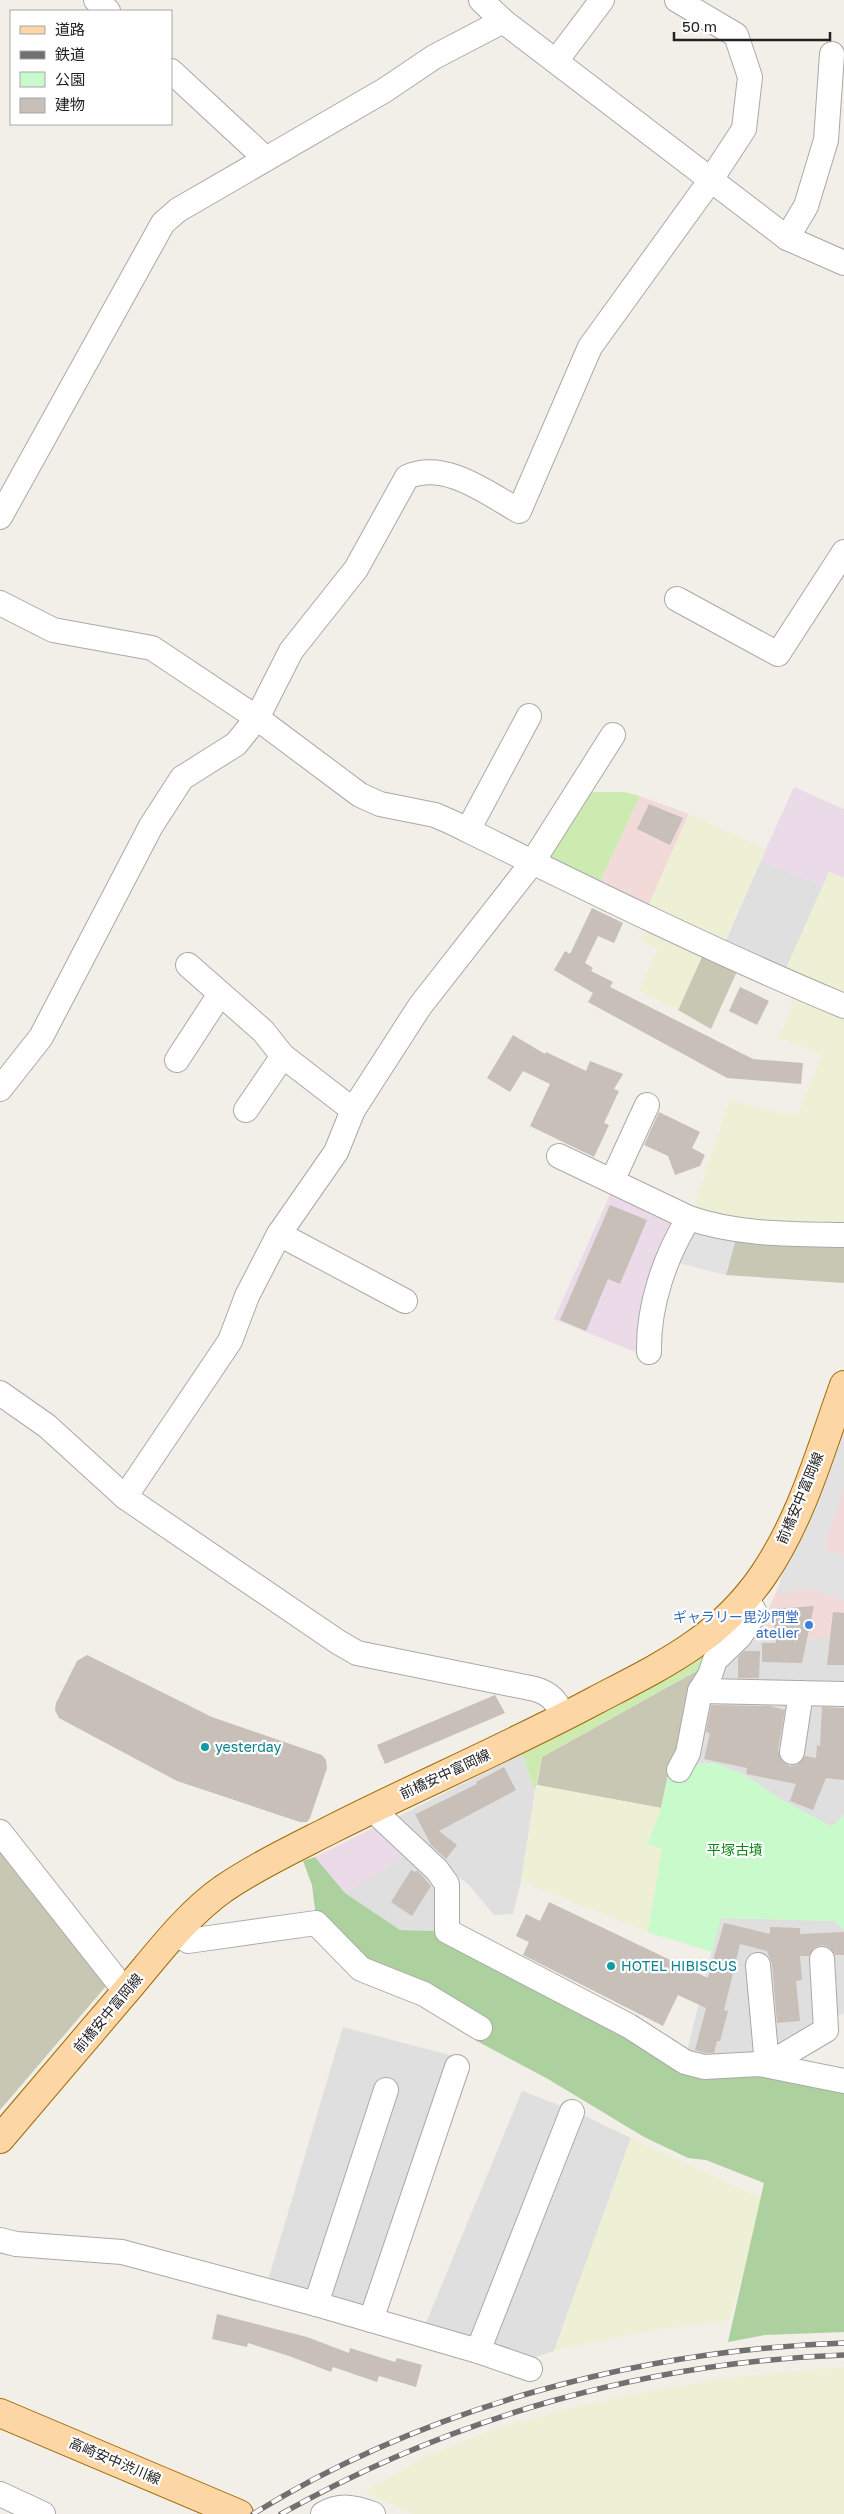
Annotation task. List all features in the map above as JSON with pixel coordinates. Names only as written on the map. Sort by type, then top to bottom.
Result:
[{"type":"main road","name":"前橋安中富岡線","points":[[0,2139],[176,1933],[221,1891],[255,1869],[372,1809],[564,1717],[670,1661],[698,1644],[726,1619],[763,1575],[781,1546],[801,1504],[844,1385]]},
{"type":"main road","name":"高崎安中渋川線","points":[[0,2413],[234,2512]]},
{"type":"street","points":[[96,0],[107,10]]},
{"type":"street","points":[[481,0],[503,21],[787,238],[844,263]]},
{"type":"street","points":[[556,61],[602,0]]},
{"type":"street","points":[[0,1090],[41,1037],[151,826],[182,778],[236,744],[257,718],[291,651],[356,569],[407,477],[426,472],[453,476],[519,511],[590,347],[710,181],[744,129],[750,77],[736,36],[677,0]]},
{"type":"street","points":[[0,517],[163,223],[178,210],[385,90],[434,57],[503,21]]},
{"type":"street","points":[[787,238],[806,206],[826,140],[832,54]]},
{"type":"street","points":[[172,72],[266,159]]},
{"type":"street","points":[[677,599],[778,654],[844,552]]},
{"type":"street","points":[[0,603],[53,630],[152,648],[257,718],[360,795],[380,804],[435,815],[743,964],[844,1006]]},
{"type":"street","points":[[468,830],[529,716]]},
{"type":"street","points":[[125,1497],[230,1341],[247,1296],[279,1234],[336,1152],[353,1110],[420,1006],[532,863],[613,735]]},
{"type":"street","points":[[188,965],[263,1031],[283,1056],[353,1110]]},
{"type":"street","points":[[177,1060],[220,994]]},
{"type":"street","points":[[246,1110],[283,1056]]},
{"type":"street","points":[[612,1181],[647,1105]]},
{"type":"street","points":[[560,1156],[689,1218],[730,1229],[787,1234],[844,1235]]},
{"type":"street","points":[[649,1352],[648,1327],[672,1245],[689,1218]]},
{"type":"street","points":[[279,1234],[405,1301]]},
{"type":"street","points":[[0,1393],[47,1426],[125,1497],[357,1653],[535,1688],[549,1693],[554,1698],[564,1717]]},
{"type":"street","points":[[679,1770],[688,1753],[700,1691],[710,1675],[715,1660],[740,1636],[755,1613],[746,1597]]},
{"type":"street","points":[[700,1691],[844,1694]]},
{"type":"street","points":[[792,1752],[801,1693]]},
{"type":"street","points":[[372,1809],[437,1870],[447,1884],[447,1931],[629,2026],[685,2062],[704,2067],[768,2065],[844,2081]]},
{"type":"street","points":[[0,1832],[126,1992]]},
{"type":"street","points":[[176,1933],[188,1942],[316,1924],[361,1969],[424,1994],[480,2028]]},
{"type":"street","points":[[768,2065],[826,2030],[822,1960]]},
{"type":"street","points":[[758,1965],[768,2065]]},
{"type":"street","points":[[371,2320],[457,2067]]},
{"type":"street","points":[[316,2304],[386,2090]]},
{"type":"street","points":[[478,2351],[572,2112]]},
{"type":"street","points":[[0,2240],[16,2244],[122,2252],[316,2304],[478,2351],[530,2369]]},
{"type":"street","points":[[0,2494],[43,2514]]},
{"type":"street","points":[[323,2514],[332,2509],[351,2506],[373,2514]]},
{"type":"shaded area","points":[[794,787],[844,809],[844,878],[829,872],[823,886],[761,860]]},
{"type":"shaded area","points":[[640,796],[689,814],[646,911],[597,888]]},
{"type":"shaded area","points":[[689,814],[766,849],[723,945],[646,911]]},
{"type":"shaded area","points":[[761,860],[823,886],[784,973],[724,945]]},
{"type":"shaded area","points":[[829,872],[844,878],[844,998],[784,973]]},
{"type":"shaded area","points":[[648,925],[705,950],[678,1010],[639,991],[658,949],[640,941]]},
{"type":"shaded area","points":[[705,950],[739,967],[711,1029],[678,1010]]},
{"type":"shaded area","points":[[794,992],[844,1011],[844,1226],[789,1226],[692,1212],[730,1100],[779,1113],[799,1113],[822,1055],[778,1039],[788,1017]]},
{"type":"shaded area","points":[[612,1190],[679,1224],[662,1259],[635,1352],[554,1319]]},
{"type":"shaded area","points":[[687,1226],[737,1234],[726,1275],[670,1261]]},
{"type":"shaded area","points":[[737,1234],[844,1241],[844,1283],[726,1275]]},
{"type":"shaded area","points":[[844,1422],[844,1637],[744,1642],[768,1611],[781,1581],[784,1567],[803,1535],[841,1423]]},
{"type":"shaded area","points":[[844,1422],[844,1489],[824,1549],[844,1556],[844,1601],[808,1588],[783,1594],[778,1589],[784,1567],[803,1535],[841,1423]]},
{"type":"shaded area","points":[[844,1637],[844,1688],[718,1684],[720,1666],[744,1642]]},
{"type":"shaded area","points":[[700,1669],[668,1775],[661,1808],[537,1785],[542,1757]]},
{"type":"shaded area","points":[[706,1698],[844,1702],[844,1815],[832,1827],[782,1800],[743,1774],[715,1763],[692,1764]]},
{"type":"shaded area","points":[[522,1754],[535,1791],[521,1881],[513,1914],[494,1915],[469,1885],[429,1854],[397,1817]]},
{"type":"shaded area","points":[[537,1785],[661,1808],[648,1844],[662,1848],[648,1932],[521,1881]]},
{"type":"shaded area","points":[[375,1827],[409,1853],[345,1893],[315,1857]]},
{"type":"shaded area","points":[[0,1844],[107,1985],[0,2110]]},
{"type":"shaded area","points":[[409,1853],[444,1888],[436,1931],[400,1930],[345,1893]]},
{"type":"shaded area","points":[[720,1918],[835,1921],[844,1930],[844,2013],[752,2058],[686,2055]]},
{"type":"shaded area","points":[[343,2027],[453,2056],[364,2314],[266,2287]]},
{"type":"shaded area","points":[[522,2091],[572,2110],[631,2138],[554,2351],[527,2360],[423,2330]]},
{"type":"shaded area","points":[[631,2138],[765,2200],[729,2320],[647,2331],[554,2351]]},
{"type":"shaded area","points":[[844,2367],[844,2514],[413,2514],[363,2492],[425,2457],[487,2432],[552,2413],[689,2384],[745,2376]]},
{"type":"green space","points":[[586,792],[625,792],[640,796],[597,888],[540,860]]},
{"type":"green space","points":[[721,1641],[700,1669],[542,1757],[535,1791],[522,1754],[649,1688],[698,1658]]},
{"type":"green space","name":"平塚古墳","points":[[715,1763],[743,1774],[782,1800],[832,1827],[844,1815],[844,1930],[835,1921],[721,1918],[712,1952],[648,1932],[662,1848],[648,1844],[661,1808],[668,1775],[692,1764]]},
{"type":"green space","points":[[315,1857],[345,1893],[400,1930],[436,1931],[682,2066],[759,2070],[844,2089],[844,2332],[765,2335],[728,2342],[764,2183],[706,2160],[688,2158],[644,2137],[548,2079],[475,2040],[484,2027],[363,1963],[315,1910],[312,1885],[303,1861]]},
{"type":"building","points":[[649,804],[683,818],[670,845],[637,829]]},
{"type":"building","points":[[592,908],[623,923],[614,943],[598,936],[585,963],[593,968],[591,971],[613,982],[610,987],[753,1059],[803,1063],[801,1084],[727,1078],[588,1002],[593,993],[554,970],[565,951],[570,954]]},
{"type":"building","points":[[740,987],[769,1001],[757,1025],[729,1011]]},
{"type":"building","points":[[513,1035],[545,1054],[546,1052],[586,1071],[590,1061],[623,1074],[614,1089],[619,1091],[604,1123],[609,1125],[594,1157],[530,1126],[550,1084],[523,1071],[510,1092],[487,1078]]},
{"type":"building","points":[[659,1112],[700,1132],[692,1148],[705,1155],[700,1166],[675,1175],[668,1156],[644,1145]]},
{"type":"building","points":[[610,1205],[647,1220],[620,1284],[608,1279],[586,1331],[560,1320]]},
{"type":"building","points":[[814,1606],[802,1663],[762,1662],[762,1643],[776,1643],[773,1609]]},
{"type":"building","points":[[833,1612],[844,1613],[844,1665],[827,1665]]},
{"type":"building","points":[[744,1651],[760,1651],[759,1678],[738,1678],[738,1657]]},
{"type":"building","name":"yesterday","points":[[87,1655],[212,1717],[322,1755],[326,1760],[327,1768],[310,1818],[307,1822],[300,1822],[177,1781],[59,1718],[55,1710],[56,1703],[77,1661]]},
{"type":"building","points":[[495,1695],[505,1713],[385,1764],[377,1745]]},
{"type":"building","points":[[711,1705],[770,1706],[785,1710],[778,1750],[783,1762],[790,1766],[797,1765],[805,1756],[816,1758],[817,1745],[820,1746],[822,1707],[844,1708],[844,1780],[826,1778],[813,1810],[790,1801],[796,1784],[746,1774],[747,1768],[704,1759],[710,1733],[706,1732]]},
{"type":"building","points":[[504,1767],[516,1790],[439,1831],[457,1845],[446,1859],[431,1845],[414,1812],[416,1814],[477,1784],[476,1782]]},
{"type":"building","points":[[411,1870],[415,1872],[417,1870],[431,1886],[412,1916],[391,1902]]},
{"type":"building","points":[[549,1902],[708,1978],[724,1923],[770,1934],[770,1927],[800,1928],[800,1934],[844,1932],[844,1955],[835,1955],[829,1947],[822,1945],[814,1948],[809,1956],[800,1956],[802,1980],[796,1981],[800,2021],[777,2023],[772,1964],[767,1951],[740,1944],[724,2010],[728,2011],[720,2041],[717,2041],[714,2053],[705,2053],[695,2050],[706,2008],[678,1995],[663,2026],[523,1955],[529,1942],[516,1936],[526,1914],[540,1921]]},
{"type":"building","points":[[217,2314],[307,2337],[349,2353],[350,2348],[395,2362],[397,2358],[422,2365],[416,2387],[379,2376],[377,2382],[333,2367],[331,2372],[248,2343],[247,2347],[212,2339]]},
{"type":"railway","points":[[253,2514],[319,2476],[390,2443],[462,2415],[537,2391],[614,2372],[691,2358],[768,2348],[844,2343]]},
{"type":"railway","points":[[281,2514],[346,2480],[414,2449],[483,2423],[553,2401],[625,2383],[697,2369],[770,2360],[844,2355]]},
{"type":"place","name":"ギャラリー毘沙門堂 atelier","points":[[809,1625]]},
{"type":"place","name":"yesterday","points":[[205,1747]]},
{"type":"place","name":"HOTEL HIBISCUS","points":[[611,1966]]}]
